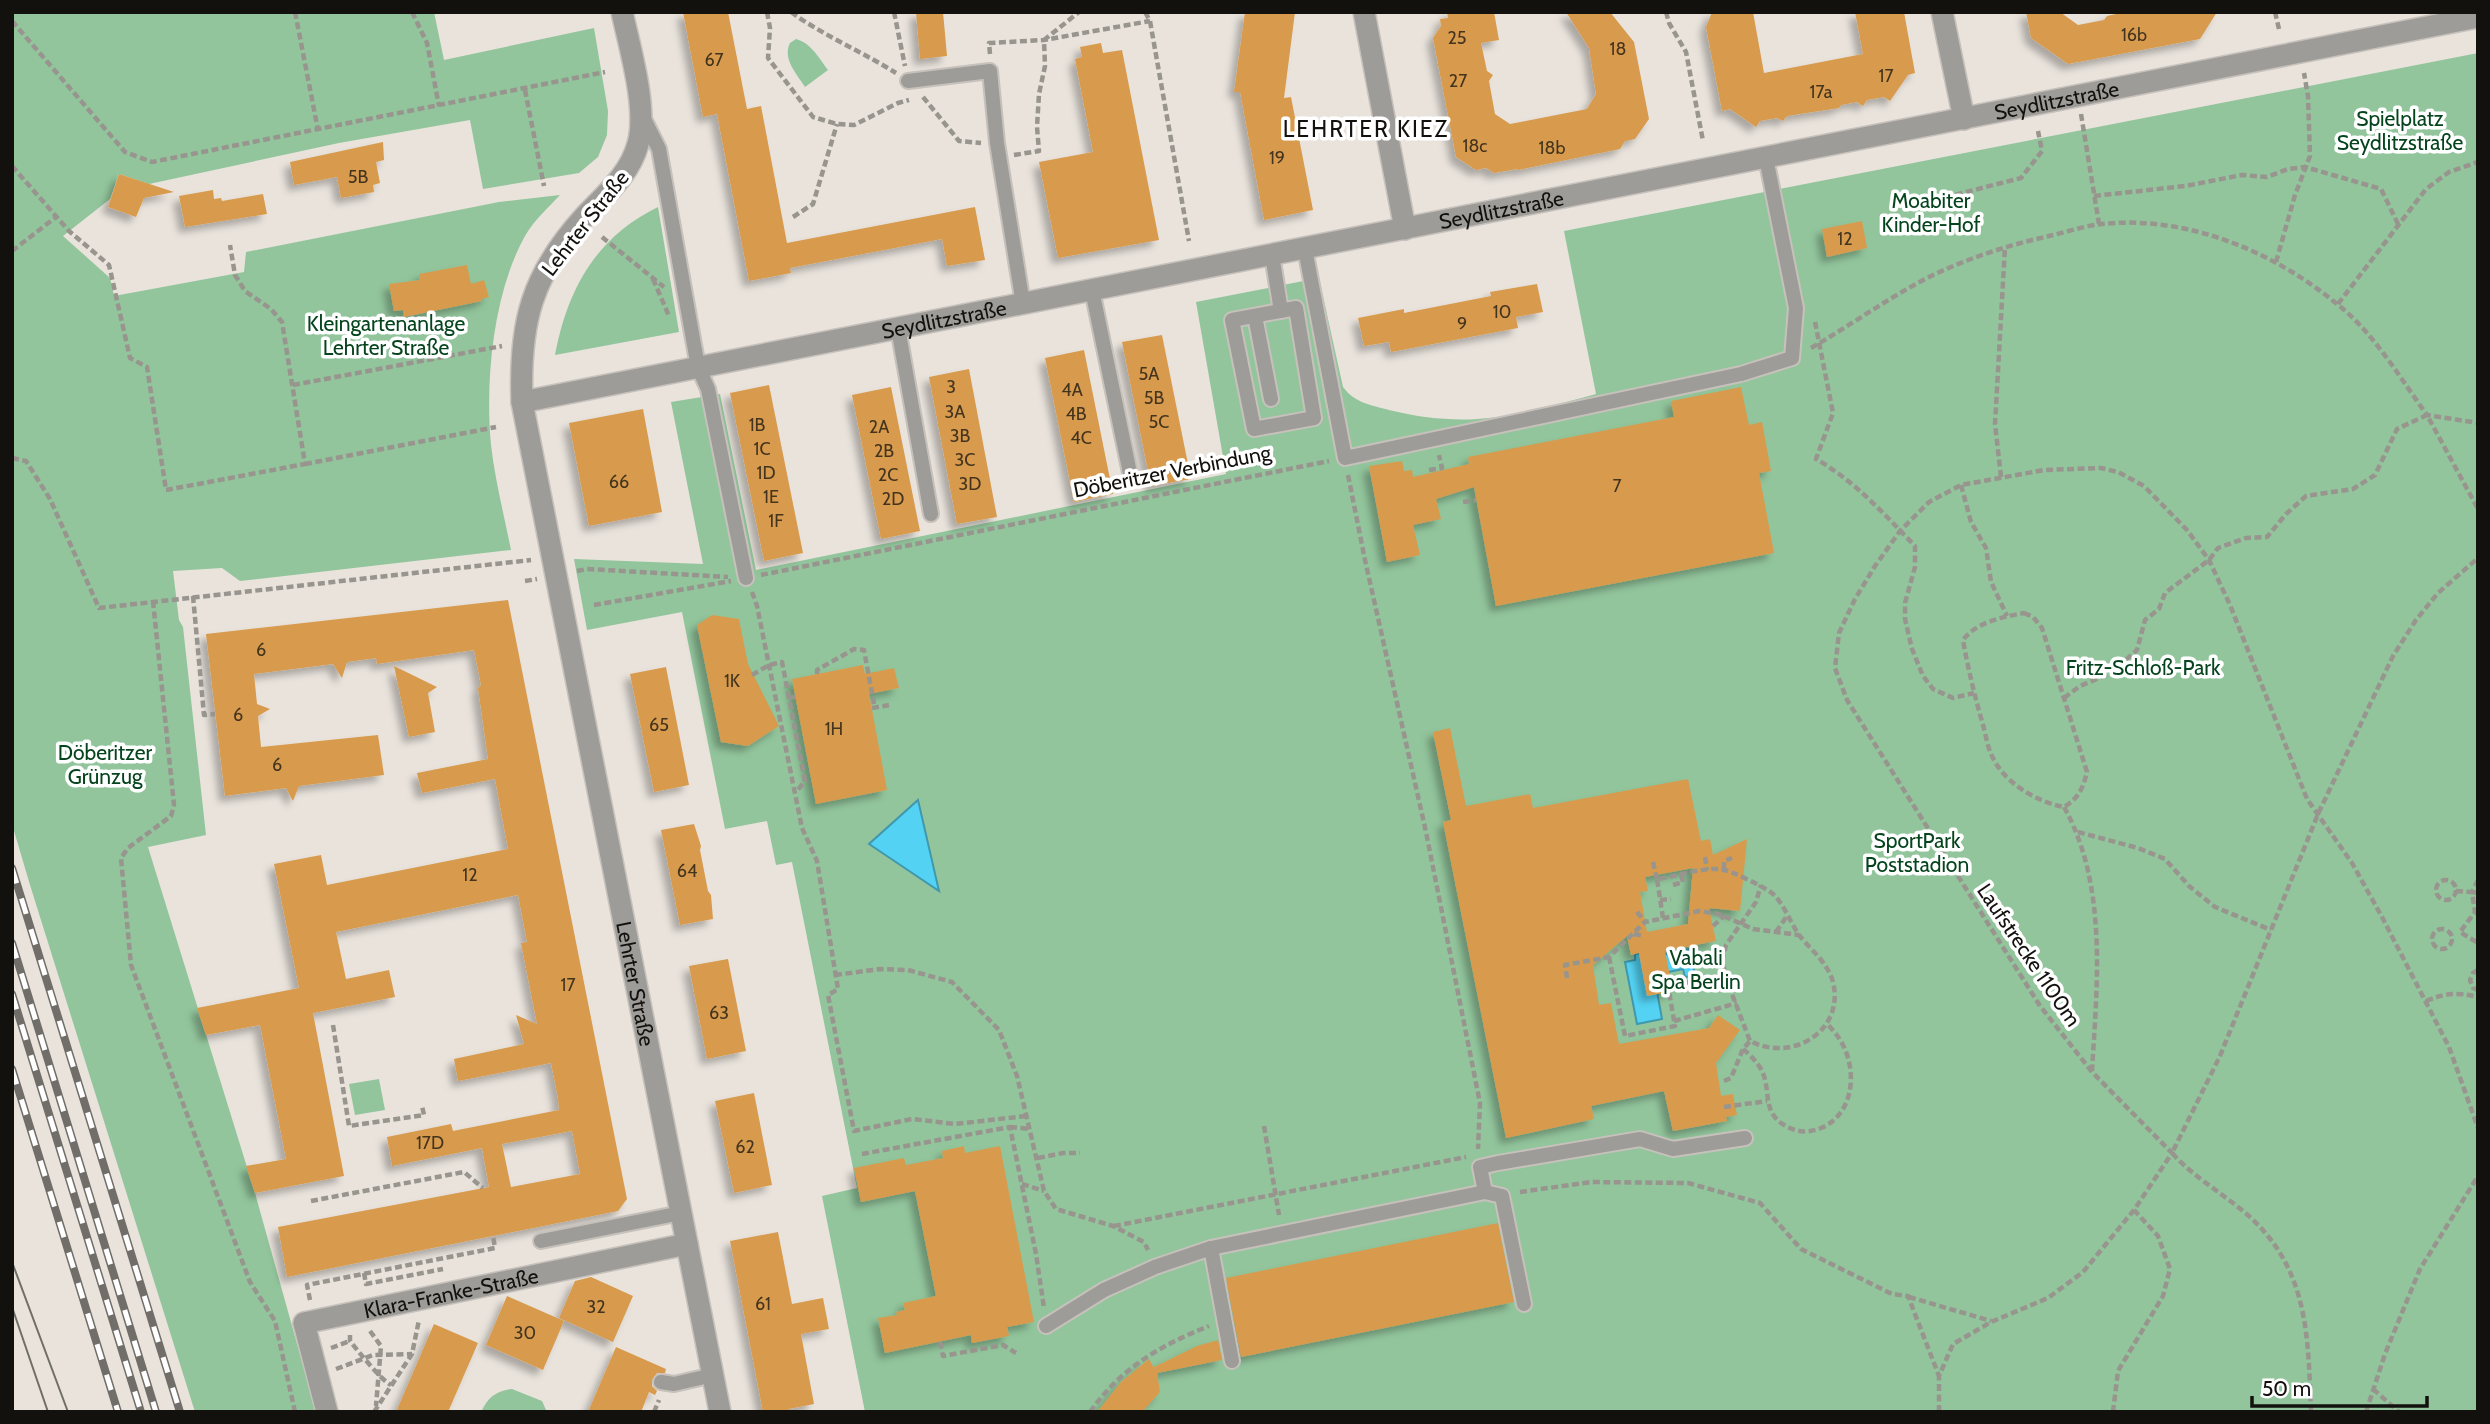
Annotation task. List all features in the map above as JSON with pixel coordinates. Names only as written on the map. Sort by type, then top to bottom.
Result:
[{"type":"street","name":"Lehrter Straße","points":[[622,12],[642,114],[638,143],[625,173],[576,227],[542,274],[522,342],[522,402],[720,1412]]},
{"type":"street","points":[[1364,12],[1405,229]]},
{"type":"street","points":[[1942,12],[1964,119]]},
{"type":"street","name":"Seydlitzstraße","points":[[522,402],[2300,53],[2469,16]]},
{"type":"street","name":"Klara-Franke-Straße","points":[[327,1412],[304,1323],[687,1244]]},
{"type":"lane","points":[[908,80],[990,71],[999,150],[1023,304]]},
{"type":"lane","points":[[642,114],[659,149],[698,367],[708,389],[746,579]]},
{"type":"lane","points":[[1305,249],[1345,458],[1741,374],[1792,359],[1796,308],[1766,158]]},
{"type":"lane","points":[[1272,255],[1281,311]]},
{"type":"lane","points":[[1092,290],[1130,473]]},
{"type":"lane","points":[[1296,308],[1314,418],[1254,429],[1232,320],[1281,311],[1296,308]]},
{"type":"lane","points":[[1255,316],[1271,400]]},
{"type":"lane","points":[[898,328],[931,514]]},
{"type":"lane","points":[[1485,1192],[1480,1167],[1498,1163],[1640,1139],[1672,1149],[1745,1138]]},
{"type":"lane","points":[[1046,1326],[1104,1290],[1155,1267],[1211,1248],[1485,1192],[1502,1196],[1524,1304]]},
{"type":"lane","points":[[541,1241],[681,1213]]},
{"type":"lane","points":[[1211,1248],[1232,1362]]},
{"type":"lane","points":[[661,1382],[674,1384],[713,1376]]},
{"type":"path","points":[[295,12],[318,131]]},
{"type":"path","points":[[412,12],[427,43],[439,106]]},
{"type":"path","points":[[767,12],[770,28],[768,58],[813,117],[837,124],[854,125],[898,103],[923,97]]},
{"type":"path","points":[[791,12],[817,30],[865,53],[908,80],[960,141],[999,150],[1039,151],[1037,127],[1039,94],[1045,66],[1044,40]]},
{"type":"path","points":[[894,12],[908,80]]},
{"type":"path","points":[[1044,40],[1079,12]]},
{"type":"path","points":[[1144,12],[1150,21],[1188,241]]},
{"type":"path","points":[[1150,21],[1154,12]]},
{"type":"path","points":[[1666,12],[1669,23],[1686,52],[1703,141]]},
{"type":"path","points":[[2275,12],[2278,29]]},
{"type":"path","points":[[12,21],[125,152],[152,162],[605,72]]},
{"type":"path","points":[[990,71],[989,43],[1044,40],[1150,21]]},
{"type":"path","points":[[2276,262],[2310,156],[2308,96],[2300,53]]},
{"type":"path","points":[[525,90],[544,186]]},
{"type":"path","points":[[2077,97],[2099,224]]},
{"type":"path","points":[[793,218],[813,204],[837,124]]},
{"type":"path","points":[[1915,205],[2021,178],[2042,152],[2038,131]]},
{"type":"path","points":[[2338,304],[2426,189],[2449,172],[2478,162]]},
{"type":"path","points":[[12,166],[69,231],[109,265],[130,358],[147,367],[166,489],[496,427]]},
{"type":"path","points":[[2094,196],[2185,186],[2242,175],[2267,177],[2288,169],[2305,167],[2381,189],[2399,226]]},
{"type":"path","points":[[12,251],[56,217]]},
{"type":"path","points":[[1974,693],[1953,698],[1933,689],[1923,676],[1912,649],[1905,619],[1905,603],[1915,567],[1915,546],[1862,491],[1840,473],[1816,459],[1833,413],[1819,343],[1931,276],[2005,247],[2099,224],[2150,223],[2185,228],[2231,242],[2276,262],[2338,304],[2370,336],[2427,415],[2478,509]]},
{"type":"path","points":[[603,237],[688,309]]},
{"type":"path","points":[[230,245],[235,275],[245,291],[271,309],[282,322],[305,464]]},
{"type":"path","points":[[2001,477],[1995,424],[2005,247]]},
{"type":"path","points":[[651,275],[670,319]]},
{"type":"path","points":[[293,385],[522,342]]},
{"type":"path","points":[[2064,698],[2080,686],[2111,673],[2137,650],[2145,620],[2159,610],[2165,593],[2209,560],[2218,548],[2246,538],[2267,537],[2306,496],[2353,489],[2375,475],[2397,429],[2427,415],[2478,423]]},
{"type":"path","points":[[12,458],[26,461],[50,499],[99,608],[193,596],[555,566]]},
{"type":"path","points":[[1113,1226],[1478,1154],[1480,1103],[1426,832],[1345,458]]},
{"type":"path","name":"Döberitzer Verbindung","points":[[555,566],[746,579],[1345,458]]},
{"type":"path","name":"Laufstrecke 1100m","points":[[2311,1412],[2304,1310],[2293,1275],[2271,1240],[2251,1218],[2172,1153],[2092,1072],[2034,996],[1847,700],[1835,668],[1839,633],[1855,599],[1900,531],[1929,502],[1961,485],[2001,477],[2101,468],[2118,472],[2144,486],[2187,530],[2209,560],[2251,657],[2303,790],[2352,863],[2426,1001],[2449,1047],[2478,1128]]},
{"type":"path","points":[[1961,485],[1971,522],[1986,548],[1991,582],[2007,616]]},
{"type":"path","points":[[1463,502],[1476,500]]},
{"type":"path","points":[[1939,1376],[1954,1344],[1991,1322],[2048,1298],[2083,1272],[2134,1210],[2172,1153],[2220,1056],[2318,814],[2393,656],[2416,620],[2438,593],[2478,558]]},
{"type":"path","points":[[594,605],[746,579],[757,606],[802,828],[817,861],[838,989],[828,995],[854,1130],[912,1119],[955,1124],[1026,1116]]},
{"type":"path","points":[[193,596],[204,715],[215,714]]},
{"type":"path","points":[[153,601],[174,805],[171,816],[128,848],[121,858],[131,965],[250,1282],[275,1321],[295,1412]]},
{"type":"path","points":[[2024,613],[2033,617],[2042,628],[2087,772],[2082,789],[2075,800],[2064,807],[2046,804],[2030,794],[2011,780],[1992,758],[1974,693],[1964,640],[1971,629],[2007,616],[2024,613]]},
{"type":"path","points":[[817,674],[817,670],[854,649],[864,650],[873,706],[889,705]]},
{"type":"path","points":[[752,674],[782,662],[792,698],[805,780],[796,792]]},
{"type":"path","points":[[2064,807],[2078,831],[2089,884],[2098,961],[2092,1072]]},
{"type":"path","points":[[2078,831],[2138,848],[2165,859],[2189,886],[2215,907],[2271,930]]},
{"type":"path","points":[[1705,857],[1707,870]]},
{"type":"path","points":[[1732,858],[1724,861],[1724,869],[1732,878],[1761,885],[1775,896],[1799,935],[1823,962],[1832,980],[1835,999],[1827,1023],[1812,1038],[1797,1047],[1770,1049],[1751,1041],[1746,1034],[1722,961],[1726,945],[1756,902],[1761,885]]},
{"type":"path","points":[[1653,862],[1663,918]]},
{"type":"path","points":[[1657,879],[1724,869]]},
{"type":"path","points":[[1673,885],[1683,883],[1681,875]]},
{"type":"path","points":[[2446,880],[2454,883],[2456,891],[2449,900],[2441,898],[2437,892],[2439,884],[2446,880]]},
{"type":"path","points":[[2451,935],[2460,932],[2475,912],[2478,880]]},
{"type":"path","points":[[2456,891],[2475,892]]},
{"type":"path","points":[[1660,900],[1671,899]]},
{"type":"path","points":[[1567,978],[1565,965],[1609,957],[1645,922],[1699,911],[1724,916],[1753,929],[1799,935]]},
{"type":"path","points":[[1637,912],[1645,922]]},
{"type":"path","points":[[1713,926],[1724,916]]},
{"type":"path","points":[[1776,932],[1787,916]]},
{"type":"path","points":[[2445,929],[2451,935],[2448,946],[2441,948],[2434,944],[2432,936],[2437,930],[2445,929]]},
{"type":"path","points":[[2460,932],[2478,943]]},
{"type":"path","points":[[1633,933],[1644,936]]},
{"type":"path","points":[[1609,957],[1625,1036],[1675,1026],[1668,986],[1726,975]]},
{"type":"path","points":[[835,975],[880,969],[908,970],[951,982],[999,1031],[1017,1076],[1044,1191],[1056,1209],[1113,1226],[1144,1242],[1155,1267]]},
{"type":"path","points":[[2478,970],[2473,973],[2470,981],[2473,988],[2478,990]]},
{"type":"path","points":[[2426,1001],[2445,993],[2478,997]]},
{"type":"path","points":[[1674,1021],[1737,1003]]},
{"type":"path","points":[[1708,1012],[1716,1018]]},
{"type":"path","points":[[1743,1049],[1761,1070],[1769,1109],[1779,1121],[1792,1129],[1809,1132],[1825,1126],[1839,1116],[1849,1099],[1852,1079],[1841,1041],[1827,1023]]},
{"type":"path","points":[[333,1025],[349,1126],[424,1115],[422,1107]]},
{"type":"path","points":[[1724,1081],[1731,1078],[1743,1049],[1751,1041]]},
{"type":"path","points":[[1724,1107],[1767,1101]]},
{"type":"path","points":[[1264,1126],[1283,1234]]},
{"type":"path","points":[[862,1154],[1010,1127],[1029,1129]]},
{"type":"path","points":[[1010,1127],[1036,1254],[1046,1326]]},
{"type":"path","points":[[1038,1158],[1080,1153]]},
{"type":"path","points":[[311,1200],[464,1172],[483,1188]]},
{"type":"path","points":[[2366,1412],[2385,1354],[2420,1269],[2478,1176]]},
{"type":"path","points":[[1502,1196],[1591,1182],[1688,1183],[1760,1203],[1801,1249],[1892,1294],[1908,1296],[1991,1322]]},
{"type":"path","points":[[1022,1184],[1044,1191]]},
{"type":"path","points":[[2113,1412],[2118,1371],[2163,1296],[2170,1269],[2158,1236],[2134,1210]]},
{"type":"path","points":[[493,1236],[497,1258]]},
{"type":"path","points":[[309,1296],[307,1285],[495,1248]]},
{"type":"path","points":[[364,1273],[366,1284],[443,1269],[441,1258]]},
{"type":"path","points":[[351,1276],[353,1283]]},
{"type":"path","points":[[1908,1296],[1939,1376],[1939,1412]]},
{"type":"path","points":[[375,1409],[412,1354],[418,1323],[427,1298]]},
{"type":"path","points":[[358,1312],[381,1346],[375,1409]]},
{"type":"path","points":[[358,1312],[350,1341],[378,1371],[383,1382],[391,1385]]},
{"type":"path","points":[[1090,1412],[1106,1390],[1134,1364],[1170,1343],[1224,1321]]},
{"type":"path","points":[[940,1342],[943,1356],[1003,1345],[1016,1353]]},
{"type":"path","points":[[317,1376],[381,1354],[412,1354]]},
{"type":"path","points":[[2373,1389],[2399,1412]]},
{"type":"green space","points":[[12,12],[434,12],[444,60],[594,28],[608,111],[607,135],[598,157],[579,173],[483,189],[470,120],[339,143],[149,184],[119,174],[110,199],[63,236],[110,278],[114,296],[244,272],[246,252],[499,202],[560,195],[529,230],[514,259],[505,284],[494,338],[489,393],[491,445],[511,550],[240,581],[222,568],[173,571],[179,620],[183,627],[206,835],[148,847],[255,1193],[316,1412],[195,1412],[12,824]]},
{"type":"green space","points":[[796,39],[810,47],[828,70],[805,87],[789,61],[788,49],[790,43]]},
{"type":"green space","name":"SportPark Poststadion","points":[[2478,53],[2478,1412],[865,1412],[822,1196],[857,1188],[792,862],[776,865],[767,821],[725,829],[682,612],[587,630],[574,559],[703,564],[671,402],[720,394],[756,570],[1226,474],[1196,302],[1319,278],[1343,387],[1353,397],[1389,410],[1445,419],[1518,414],[1596,394],[1564,231]]},
{"type":"green space","points":[[658,207],[679,332],[555,355],[567,309],[588,268],[617,234]]},
{"type":"green space","points":[[379,1079],[385,1110],[355,1115],[349,1084]]},
{"type":"green space","points":[[512,1389],[542,1401],[547,1412],[481,1412],[493,1396]]},
{"type":"water","points":[[918,800],[939,891],[869,844]]},
{"type":"water","points":[[1690,949],[1695,975],[1685,977],[1683,969],[1654,975],[1662,1019],[1637,1024],[1625,962],[1635,960],[1635,954],[1642,953],[1643,958]]},
{"type":"building","points":[[683,12],[728,12],[747,109],[761,106],[787,243],[975,207],[985,260],[947,266],[942,239],[790,268],[791,273],[749,281],[717,114],[703,117]]},
{"type":"building","points":[[916,12],[943,12],[947,56],[920,59]]},
{"type":"building","points":[[1245,12],[1295,12],[1284,98],[1291,97],[1313,210],[1264,220],[1240,92],[1234,92]]},
{"type":"building","points":[[1447,12],[1494,12],[1499,40],[1481,43],[1487,71],[1493,75],[1489,81],[1495,114],[1510,124],[1587,109],[1596,94],[1589,48],[1566,12],[1610,12],[1634,42],[1649,119],[1635,139],[1625,141],[1620,149],[1518,170],[1494,173],[1486,168],[1476,170],[1456,157],[1433,38],[1441,26],[1440,19],[1448,18]]},
{"type":"building","points":[[1712,12],[1753,12],[1764,73],[1863,54],[1855,12],[1904,12],[1915,73],[1908,75],[1890,101],[1884,97],[1867,100],[1863,106],[1857,102],[1841,105],[1839,108],[1787,116],[1783,121],[1777,118],[1760,121],[1756,127],[1730,109],[1722,111],[1706,27]]},
{"type":"building","points":[[2026,12],[2060,12],[2078,25],[2104,20],[2107,16],[2125,12],[2217,12],[2200,39],[2068,64],[2031,38]]},
{"type":"building","points":[[1101,43],[1103,53],[1122,50],[1159,240],[1058,258],[1039,162],[1093,152],[1075,59],[1082,57],[1080,47]]},
{"type":"building","points":[[383,142],[384,160],[376,162],[380,183],[373,185],[374,192],[341,198],[337,177],[294,185],[290,162]]},
{"type":"building","points":[[119,174],[174,192],[144,198],[136,217],[108,207]]},
{"type":"building","points":[[213,190],[214,199],[221,198],[222,201],[263,194],[267,214],[185,227],[179,196]]},
{"type":"building","points":[[1862,221],[1867,248],[1827,257],[1822,229]]},
{"type":"building","points":[[467,265],[471,284],[484,280],[489,297],[481,299],[482,301],[404,317],[403,310],[394,311],[389,284],[420,280],[419,274]]},
{"type":"building","points":[[1537,284],[1543,312],[1516,317],[1518,328],[1391,352],[1389,342],[1364,346],[1358,318],[1404,309],[1404,313],[1491,296],[1490,292]]},
{"type":"building","points":[[1162,335],[1191,479],[1151,486],[1122,342]]},
{"type":"building","points":[[1084,350],[1113,494],[1074,502],[1045,358]]},
{"type":"building","points":[[969,369],[997,517],[957,524],[929,377]]},
{"type":"building","points":[[769,385],[803,553],[764,561],[730,393]]},
{"type":"building","points":[[891,387],[920,531],[881,539],[852,395]]},
{"type":"building","points":[[1741,387],[1749,425],[1762,422],[1771,471],[1759,473],[1774,553],[1496,606],[1474,487],[1436,499],[1441,519],[1413,525],[1420,555],[1387,562],[1369,466],[1402,461],[1404,471],[1412,470],[1413,477],[1469,464],[1468,457],[1674,417],[1671,401]]},
{"type":"building","points":[[643,409],[662,512],[589,526],[569,423]]},
{"type":"building","points":[[508,600],[627,1199],[618,1211],[287,1277],[278,1227],[489,1187],[482,1148],[392,1166],[387,1137],[451,1124],[453,1131],[559,1110],[558,1098],[551,1063],[458,1081],[454,1059],[524,1044],[516,1015],[537,1024],[521,943],[527,942],[518,895],[336,932],[346,979],[389,970],[395,997],[313,1013],[344,1176],[255,1193],[246,1166],[286,1159],[260,1025],[206,1035],[197,1008],[299,988],[274,864],[321,855],[327,885],[508,849],[495,779],[422,793],[417,773],[488,759],[478,688],[481,685],[474,650],[377,664],[376,658],[347,662],[342,678],[333,664],[254,674],[257,704],[270,709],[258,716],[261,747],[378,735],[384,775],[299,786],[293,801],[286,788],[225,796],[206,634]],"holes":[[[572,1131],[580,1174],[511,1187],[502,1144]]]},
{"type":"building","points":[[712,615],[739,619],[748,664],[779,726],[748,746],[721,742],[697,625]]},
{"type":"building","points":[[863,665],[865,674],[894,668],[899,688],[869,694],[887,790],[816,804],[792,679]]},
{"type":"building","points":[[394,666],[437,687],[428,693],[435,732],[409,737]]},
{"type":"building","points":[[666,667],[689,785],[654,792],[630,674]]},
{"type":"building","points":[[1450,728],[1466,806],[1530,794],[1533,808],[1688,779],[1701,841],[1710,839],[1713,855],[1747,839],[1740,911],[1709,908],[1716,941],[1665,951],[1673,991],[1647,996],[1639,953],[1631,955],[1627,936],[1593,965],[1599,1005],[1611,1003],[1619,1044],[1709,1028],[1718,1015],[1740,1030],[1716,1063],[1721,1096],[1733,1094],[1737,1115],[1726,1117],[1727,1121],[1673,1131],[1664,1091],[1591,1106],[1594,1119],[1506,1138],[1443,822],[1451,820],[1433,732]],"holes":[[[1693,868],[1688,924],[1647,932],[1640,892],[1648,891],[1645,877]]]},
{"type":"building","points":[[694,824],[711,895],[713,919],[680,925],[661,830]]},
{"type":"building","points":[[728,959],[746,1051],[707,1059],[689,966]]},
{"type":"building","points":[[754,1093],[772,1185],[734,1193],[715,1101]]},
{"type":"building","points":[[964,1146],[965,1153],[1000,1146],[1034,1322],[1007,1327],[1009,1336],[972,1343],[971,1335],[885,1353],[878,1318],[897,1315],[896,1312],[905,1310],[903,1303],[936,1296],[915,1191],[861,1202],[854,1168],[904,1158],[906,1165],[943,1158],[942,1151]]},
{"type":"building","points":[[1498,1223],[1514,1302],[1241,1357],[1226,1278]]},
{"type":"building","points":[[778,1232],[792,1304],[823,1298],[829,1329],[801,1334],[814,1404],[789,1409],[790,1412],[763,1412],[730,1241]]},
{"type":"building","points":[[591,1277],[633,1296],[613,1342],[559,1318],[575,1281]]},
{"type":"building","points":[[507,1296],[564,1321],[543,1370],[486,1345]]},
{"type":"building","points":[[434,1324],[478,1343],[448,1412],[396,1412]]},
{"type":"building","points":[[1218,1340],[1222,1360],[1157,1373],[1160,1392],[1142,1412],[1097,1412],[1121,1382],[1149,1359],[1155,1370],[1154,1367],[1197,1346]]},
{"type":"building","points":[[616,1347],[666,1369],[665,1373],[657,1373],[652,1380],[652,1386],[657,1391],[655,1395],[649,1392],[641,1412],[588,1412]]},
{"type":"tram line","points":[[12,1262],[68,1412]]},
{"type":"tram line","points":[[12,1307],[48,1412]]},
{"type":"railway","points":[[12,868],[180,1412]]},
{"type":"railway","points":[[12,943],[156,1412]]},
{"type":"railway","points":[[12,994],[141,1412]]},
{"type":"railway","points":[[12,1069],[118,1412]]},
{"type":"district","name":"LEHRTER KIEZ","points":[[1366,129]]},
{"type":"park label","name":"Spielplatz Seydlitzstraße","points":[[2400,130]]},
{"type":"park label","name":"Moabiter Kinder-Hof","points":[[1931,212]]},
{"type":"park label","name":"Kleingartenanlage Lehrter Straße","points":[[386,335]]},
{"type":"park label","name":"Fritz-Schloß-Park","points":[[2143,667]]},
{"type":"park label","name":"Döberitzer Grünzug","points":[[105,764]]},
{"type":"park label","name":"Vabali Spa Berlin","points":[[1696,969]]}]
